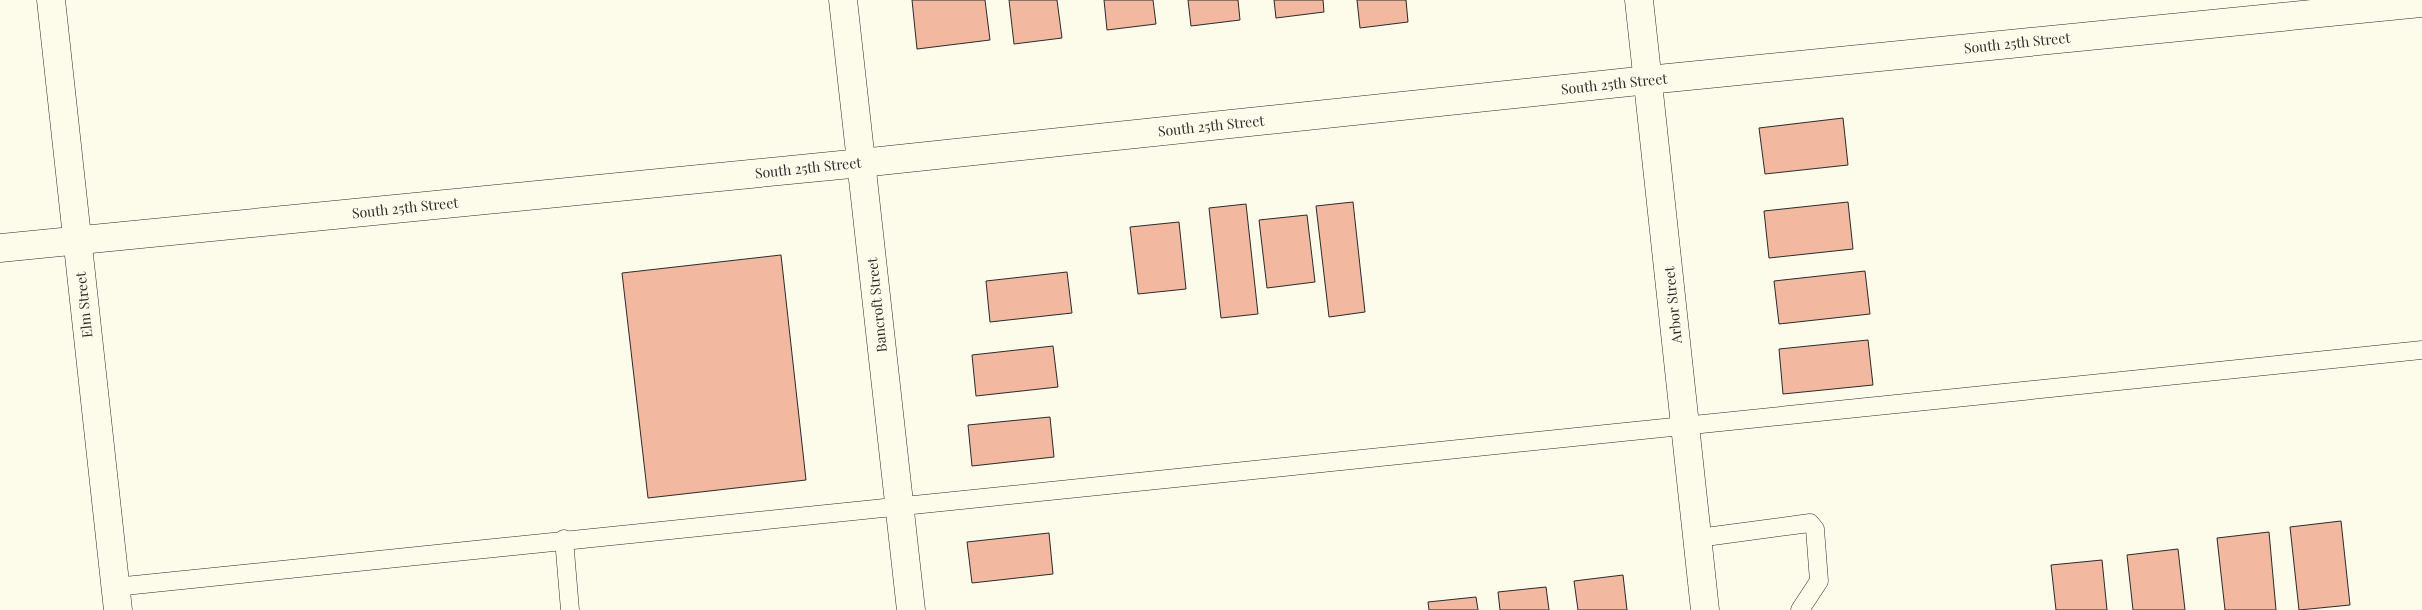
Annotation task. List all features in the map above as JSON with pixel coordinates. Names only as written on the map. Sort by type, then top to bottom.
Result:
[{"type":"street","name":"Elm Street","points":[[51,0],[117,598]]},
{"type":"street","name":"Bancroft Street","points":[[843,0],[911,610]]},
{"type":"street","name":"Arbor Street","points":[[1639,0],[1705,610]]},
{"type":"street","name":"South 25th Street","points":[[0,248],[861,163],[1648,80],[2422,3]]},
{"type":"lane","points":[[117,598],[564,539],[2422,350]]},
{"type":"lane","points":[[1698,538],[1810,523],[1815,528],[1819,580],[1800,610]]},
{"type":"lane","points":[[564,539],[570,610]]},
{"type":"building","points":[[912,0],[985,0],[990,40],[917,49]]},
{"type":"building","points":[[1009,0],[1057,0],[1062,38],[1014,44]]},
{"type":"building","points":[[1104,0],[1153,0],[1156,24],[1107,30]]},
{"type":"building","points":[[1188,0],[1238,0],[1240,20],[1191,26]]},
{"type":"building","points":[[1274,0],[1323,0],[1324,12],[1276,18]]},
{"type":"building","points":[[1357,0],[1406,0],[1408,22],[1360,28]]},
{"type":"building","points":[[1843,118],[1848,165],[1765,174],[1759,128]]},
{"type":"building","points":[[1353,202],[1365,312],[1329,317],[1316,206]]},
{"type":"building","points":[[1848,202],[1853,249],[1769,258],[1764,211]]},
{"type":"building","points":[[1246,204],[1258,314],[1221,318],[1209,208]]},
{"type":"building","points":[[1307,215],[1315,282],[1267,288],[1259,220]]},
{"type":"building","points":[[1179,222],[1186,289],[1138,294],[1130,227]]},
{"type":"building","points":[[781,255],[806,480],[648,498],[622,273]]},
{"type":"building","points":[[1865,271],[1870,314],[1779,324],[1774,281]]},
{"type":"building","points":[[1067,272],[1072,313],[990,322],[986,281]]},
{"type":"building","points":[[1868,340],[1873,385],[1783,394],[1779,349]]},
{"type":"building","points":[[1053,346],[1058,387],[976,396],[972,355]]},
{"type":"building","points":[[1050,417],[1054,457],[972,466],[968,425]]},
{"type":"building","points":[[2341,521],[2350,605],[2299,610],[2290,527]]},
{"type":"building","points":[[2269,532],[2276,610],[2225,610],[2217,538]]},
{"type":"building","points":[[1049,533],[1053,574],[972,583],[967,542]]},
{"type":"building","points":[[2178,549],[2185,610],[2133,610],[2127,555]]},
{"type":"building","points":[[2102,560],[2107,610],[2056,610],[2051,565]]},
{"type":"building","points":[[1623,575],[1627,610],[1578,610],[1574,581]]},
{"type":"building","points":[[1546,587],[1549,610],[1500,610],[1498,592]]},
{"type":"building","points":[[1476,597],[1478,610],[1429,610],[1428,602]]}]
